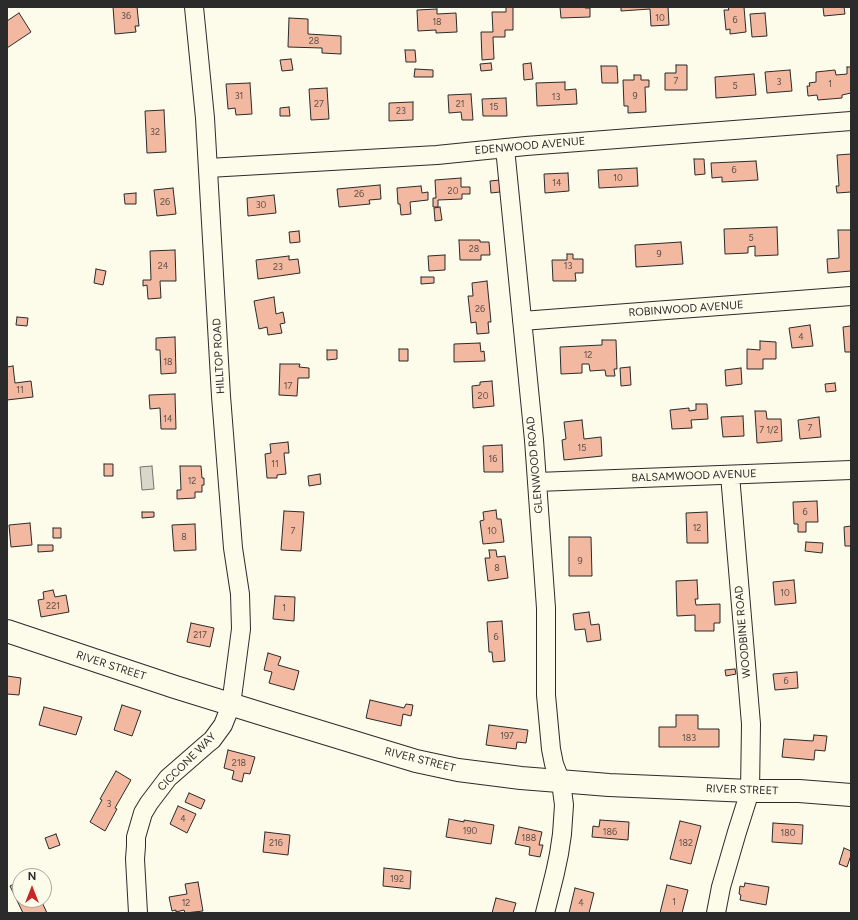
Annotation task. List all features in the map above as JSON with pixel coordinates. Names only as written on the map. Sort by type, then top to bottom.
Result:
[{"type":"main road","name":"RIVER STREET","points":[[7,631],[231,705],[416,761],[458,770],[561,782],[800,791],[851,795]]},
{"type":"street","name":"HILLTOP ROAD","points":[[194,7],[205,118],[221,396],[233,548],[240,594],[241,612],[241,629],[231,705]]},
{"type":"street","name":"EDENWOOD AVENUE","points":[[208,168],[437,155],[505,148],[851,121]]},
{"type":"street","name":"GLENWOOD ROAD","points":[[505,148],[537,482],[546,608],[546,695],[551,749],[554,764],[561,782],[564,805],[562,834],[555,873],[545,913]]},
{"type":"street","name":"ROBINWOOD AVENUE","points":[[522,321],[851,296]]},
{"type":"street","name":"BALSAMWOOD AVENUE","points":[[537,482],[851,470]]},
{"type":"street","name":"WOODBINE ROAD","points":[[716,913],[721,887],[750,790],[751,724],[730,475]]},
{"type":"street","name":"CICCONE WAY","points":[[138,913],[135,859],[138,831],[143,813],[168,778],[212,740],[223,725],[231,705]]},
{"type":"shaded area","points":[[152,466],[154,489],[142,490],[140,467]]},
{"type":"building","points":[[113,7],[137,7],[139,26],[135,26],[136,32],[115,34]]},
{"type":"building","points":[[506,7],[513,7],[513,30],[505,30],[505,37],[493,37],[494,59],[482,60],[481,32],[493,32],[492,12],[506,12]]},
{"type":"building","points":[[560,7],[590,8],[590,17],[561,18]]},
{"type":"building","points":[[621,7],[668,7],[669,25],[651,26],[650,9],[621,11]]},
{"type":"building","points":[[728,7],[744,7],[746,32],[730,34],[730,29],[726,30],[724,10],[729,10]]},
{"type":"building","points":[[823,7],[844,7],[845,14],[824,16]]},
{"type":"building","points":[[437,9],[437,14],[456,13],[457,32],[436,33],[436,30],[418,31],[417,10]]},
{"type":"building","points":[[19,13],[31,32],[7,48],[7,21]]},
{"type":"building","points":[[765,13],[767,36],[752,37],[750,14]]},
{"type":"building","points":[[289,18],[308,19],[308,34],[341,36],[341,54],[322,53],[322,48],[288,47]]},
{"type":"building","points":[[405,50],[415,50],[416,62],[406,62]]},
{"type":"building","points":[[291,59],[293,70],[282,71],[280,60]]},
{"type":"building","points":[[491,63],[492,70],[481,71],[480,64]]},
{"type":"building","points":[[531,63],[533,79],[524,80],[523,64]]},
{"type":"building","points":[[676,65],[687,65],[687,90],[665,90],[665,73],[676,73]]},
{"type":"building","points":[[601,66],[617,66],[618,83],[602,83]]},
{"type":"building","points":[[847,67],[851,67],[851,93],[842,95],[842,98],[818,100],[817,95],[808,96],[807,86],[810,86],[809,83],[816,82],[816,72],[835,70],[836,75],[847,74]]},
{"type":"building","points":[[415,69],[433,70],[433,77],[414,77]]},
{"type":"building","points":[[790,70],[792,91],[767,93],[765,72]]},
{"type":"building","points":[[754,74],[756,95],[716,98],[715,77]]},
{"type":"building","points":[[634,75],[641,75],[641,80],[649,80],[649,87],[645,87],[646,112],[628,113],[628,106],[624,106],[623,80],[634,80]]},
{"type":"building","points":[[565,82],[565,90],[576,89],[577,104],[537,106],[536,83]]},
{"type":"building","points":[[250,83],[252,114],[236,115],[235,108],[228,109],[226,84]]},
{"type":"building","points":[[327,88],[329,119],[311,120],[309,89]]},
{"type":"building","points":[[471,94],[473,120],[462,120],[461,112],[449,113],[448,95]]},
{"type":"building","points":[[506,98],[507,116],[483,116],[482,99]]},
{"type":"building","points":[[413,102],[413,120],[389,121],[389,103]]},
{"type":"building","points":[[289,107],[290,116],[280,116],[280,108]]},
{"type":"building","points":[[164,110],[166,152],[147,153],[145,111]]},
{"type":"building","points":[[851,154],[851,192],[837,193],[836,186],[839,186],[837,155]]},
{"type":"building","points":[[694,159],[704,159],[705,174],[695,175]]},
{"type":"building","points":[[756,161],[758,180],[722,182],[722,177],[712,178],[711,163]]},
{"type":"building","points":[[637,168],[638,186],[599,188],[598,170]]},
{"type":"building","points":[[568,173],[569,191],[545,193],[544,174]]},
{"type":"building","points":[[461,178],[461,187],[470,187],[470,194],[462,194],[462,199],[438,200],[438,207],[433,207],[433,198],[436,198],[435,180]]},
{"type":"building","points":[[500,180],[500,192],[491,193],[490,181]]},
{"type":"building","points":[[380,185],[381,199],[369,200],[370,204],[339,207],[337,189]]},
{"type":"building","points":[[421,186],[422,193],[428,192],[428,200],[410,202],[411,214],[401,215],[400,204],[398,204],[397,188]]},
{"type":"building","points":[[173,188],[176,214],[157,216],[154,190]]},
{"type":"building","points":[[136,193],[136,204],[125,204],[124,194]]},
{"type":"building","points":[[274,195],[276,213],[248,216],[247,198]]},
{"type":"building","points":[[440,207],[442,220],[435,221],[434,208]]},
{"type":"building","points":[[777,227],[778,255],[755,256],[755,246],[748,247],[748,253],[725,254],[724,229]]},
{"type":"building","points":[[838,230],[851,230],[851,271],[828,273],[827,259],[839,258]]},
{"type":"building","points":[[299,231],[300,242],[290,243],[289,232]]},
{"type":"building","points":[[459,240],[480,240],[480,242],[489,242],[490,255],[481,255],[481,260],[460,260]]},
{"type":"building","points":[[681,242],[683,264],[636,267],[635,245]]},
{"type":"building","points":[[175,250],[176,281],[160,281],[161,298],[148,299],[147,285],[143,286],[143,280],[151,280],[150,251]]},
{"type":"building","points":[[567,254],[573,254],[573,259],[583,259],[583,273],[575,273],[576,281],[553,281],[552,260],[567,260]]},
{"type":"building","points":[[445,255],[445,270],[429,271],[428,256]]},
{"type":"building","points":[[289,256],[289,260],[298,259],[300,273],[258,279],[256,260]]},
{"type":"building","points":[[96,269],[106,271],[103,285],[94,283]]},
{"type":"building","points":[[421,277],[434,277],[434,283],[421,284]]},
{"type":"building","points":[[487,281],[491,322],[488,322],[489,333],[477,334],[476,322],[471,323],[468,296],[473,296],[472,283]]},
{"type":"building","points":[[274,297],[276,314],[283,312],[285,323],[280,324],[282,333],[268,335],[267,327],[259,329],[254,301]]},
{"type":"building","points":[[17,317],[28,318],[27,326],[16,325]]},
{"type":"building","points":[[810,325],[813,346],[792,348],[789,328]]},
{"type":"building","points":[[851,326],[851,352],[845,352],[843,327]]},
{"type":"building","points":[[175,337],[176,373],[161,374],[160,350],[156,350],[156,338]]},
{"type":"building","points":[[602,340],[616,340],[617,369],[614,369],[615,376],[606,376],[605,370],[590,371],[589,364],[582,364],[582,373],[561,374],[560,347],[602,345]]},
{"type":"building","points":[[760,341],[776,342],[776,359],[763,359],[763,369],[747,369],[747,349],[760,350]]},
{"type":"building","points":[[480,343],[481,352],[484,351],[485,361],[454,362],[454,344]]},
{"type":"building","points":[[399,349],[408,349],[408,361],[399,361]]},
{"type":"building","points":[[327,350],[337,350],[337,359],[327,360]]},
{"type":"building","points":[[280,364],[300,364],[299,367],[309,368],[309,378],[298,378],[297,396],[279,395]]},
{"type":"building","points":[[13,366],[15,383],[31,381],[33,397],[7,400],[7,367]]},
{"type":"building","points":[[630,367],[631,385],[621,386],[620,368]]},
{"type":"building","points":[[741,368],[742,384],[726,386],[725,370]]},
{"type":"building","points":[[492,381],[494,406],[473,408],[472,386],[480,385],[480,382]]},
{"type":"building","points":[[835,383],[836,391],[826,392],[825,384]]},
{"type":"building","points":[[175,394],[176,429],[161,429],[160,408],[150,409],[149,395]]},
{"type":"building","points":[[696,404],[707,404],[708,419],[691,420],[692,428],[672,429],[670,410],[689,408],[689,411],[696,410]]},
{"type":"building","points":[[755,411],[766,411],[767,419],[781,419],[782,441],[757,443]]},
{"type":"building","points":[[743,416],[744,436],[723,437],[721,417]]},
{"type":"building","points":[[819,417],[821,437],[800,439],[798,420]]},
{"type":"building","points":[[582,420],[584,439],[601,437],[602,456],[564,460],[562,440],[566,439],[564,422]]},
{"type":"building","points":[[288,442],[289,453],[284,453],[286,474],[277,475],[277,478],[267,478],[265,454],[271,453],[270,444]]},
{"type":"building","points":[[502,445],[503,472],[484,472],[483,446]]},
{"type":"building","points":[[104,464],[113,464],[113,476],[104,476]]},
{"type":"building","points":[[180,466],[201,466],[204,485],[202,485],[202,492],[195,492],[195,498],[177,499],[177,490],[181,490]]},
{"type":"building","points":[[320,474],[321,484],[309,486],[308,476]]},
{"type":"building","points":[[817,501],[818,522],[806,522],[806,532],[798,532],[798,524],[794,524],[793,502]]},
{"type":"building","points":[[496,510],[497,519],[501,519],[504,542],[483,544],[480,521],[484,520],[483,512]]},
{"type":"building","points":[[284,511],[304,512],[301,551],[281,550]]},
{"type":"building","points":[[142,512],[154,512],[154,517],[142,518]]},
{"type":"building","points":[[707,512],[708,543],[687,543],[686,513]]},
{"type":"building","points":[[30,523],[32,545],[11,547],[9,525]]},
{"type":"building","points":[[195,524],[196,550],[174,551],[172,525]]},
{"type":"building","points":[[851,526],[851,546],[845,546],[844,527]]},
{"type":"building","points":[[53,528],[61,528],[61,538],[53,538]]},
{"type":"building","points":[[569,537],[591,537],[592,576],[569,576]]},
{"type":"building","points":[[806,542],[823,543],[822,553],[805,551]]},
{"type":"building","points":[[38,545],[53,545],[53,551],[38,552]]},
{"type":"building","points":[[489,550],[496,550],[497,557],[505,556],[508,578],[488,581],[485,558],[490,558]]},
{"type":"building","points":[[697,580],[698,599],[695,599],[696,605],[720,604],[720,623],[714,623],[714,631],[695,631],[695,615],[677,616],[676,581]]},
{"type":"building","points":[[794,580],[796,603],[775,605],[773,582]]},
{"type":"building","points":[[53,590],[55,597],[66,595],[69,612],[41,617],[38,600],[44,599],[43,592]]},
{"type":"building","points":[[275,596],[295,597],[294,621],[273,619]]},
{"type":"building","points":[[589,612],[591,625],[599,624],[601,640],[587,642],[585,629],[575,630],[573,614]]},
{"type":"building","points":[[502,621],[505,661],[493,662],[492,652],[489,652],[487,622]]},
{"type":"building","points":[[191,623],[214,628],[210,647],[187,642]]},
{"type":"building","points":[[268,653],[281,657],[278,665],[299,671],[294,690],[269,683],[272,672],[264,670]]},
{"type":"building","points":[[735,669],[736,674],[726,676],[725,670]]},
{"type":"building","points":[[797,672],[798,688],[775,690],[773,674]]},
{"type":"building","points":[[7,676],[21,678],[19,695],[7,694]]},
{"type":"building","points":[[370,700],[404,708],[406,704],[413,705],[411,716],[403,714],[401,726],[366,718]]},
{"type":"building","points":[[122,705],[141,711],[132,736],[114,730]]},
{"type":"building","points":[[44,707],[82,717],[76,735],[39,725]]},
{"type":"building","points":[[676,715],[698,715],[698,729],[719,729],[719,747],[659,747],[659,727],[676,727]]},
{"type":"building","points":[[489,725],[528,730],[526,743],[517,742],[516,749],[486,745]]},
{"type":"building","points":[[814,735],[827,736],[825,751],[815,750],[814,760],[782,757],[784,739],[813,741]]},
{"type":"building","points":[[228,750],[255,757],[250,774],[244,773],[242,782],[232,779],[234,771],[224,768]]},
{"type":"building","points":[[116,771],[131,780],[115,808],[117,809],[105,831],[90,822],[102,800],[100,799]]},
{"type":"building","points":[[189,793],[205,800],[201,809],[185,802]]},
{"type":"building","points":[[178,806],[196,814],[187,833],[170,824]]},
{"type":"building","points":[[449,819],[494,825],[491,844],[446,837]]},
{"type":"building","points":[[600,820],[629,822],[628,840],[592,837],[593,826],[599,827]]},
{"type":"building","points":[[680,821],[701,826],[691,864],[670,859]]},
{"type":"building","points":[[773,823],[803,825],[802,844],[772,842]]},
{"type":"building","points":[[519,827],[542,832],[539,845],[543,845],[540,857],[529,855],[530,847],[515,844]]},
{"type":"building","points":[[265,832],[290,835],[288,855],[263,852]]},
{"type":"building","points":[[56,834],[60,845],[49,849],[45,838]]},
{"type":"building","points":[[844,848],[851,851],[847,867],[839,864]]},
{"type":"building","points":[[384,868],[411,871],[410,889],[383,886]]},
{"type":"building","points":[[198,882],[203,911],[185,913],[184,910],[176,912],[176,910],[172,911],[169,897],[187,894],[185,884]]},
{"type":"building","points":[[745,883],[769,887],[766,905],[740,900],[740,886],[744,887]]},
{"type":"building","points":[[667,885],[688,890],[682,913],[660,913]]},
{"type":"building","points":[[575,888],[594,893],[589,913],[569,913]]},
{"type":"building","points":[[496,898],[516,903],[513,913],[492,913]]},
{"type":"building","points":[[21,908],[45,908],[47,913],[23,913]]}]
